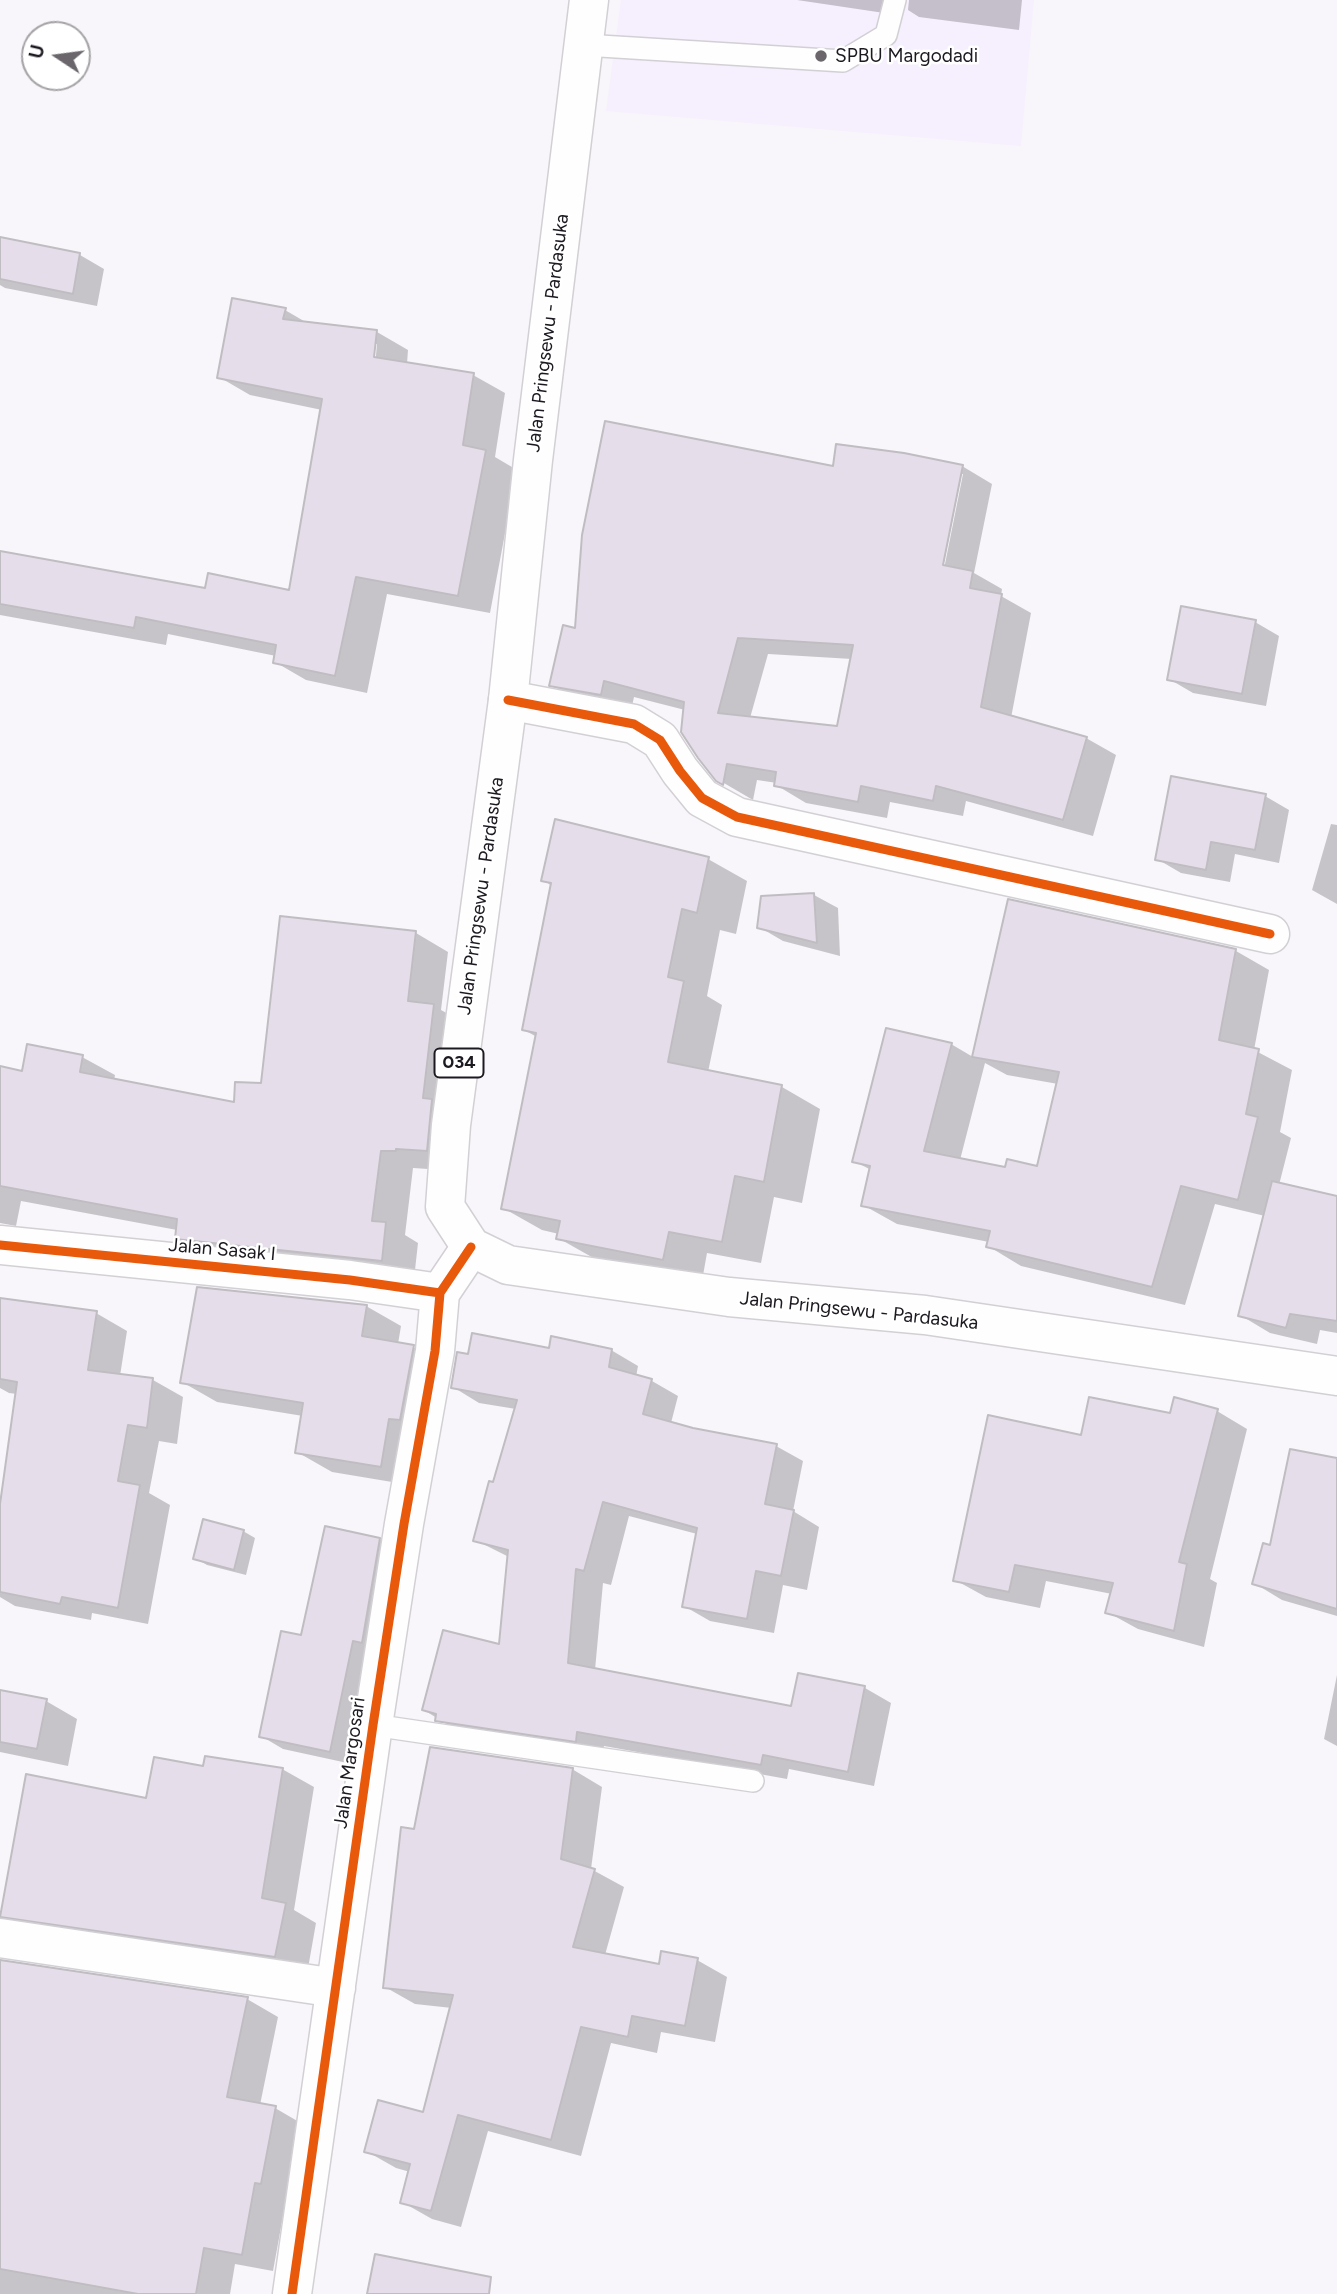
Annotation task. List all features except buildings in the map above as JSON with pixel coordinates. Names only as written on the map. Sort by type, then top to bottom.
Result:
[{"type":"street","name":"Jalan Pringsewu - Pardasuka","points":[[589,0],[533,460],[508,700],[451,1125],[445,1207],[471,1247],[508,1265],[729,1297],[925,1315],[1337,1376]]},
{"type":"street","points":[[508,700],[634,724],[660,740],[702,799],[737,817],[1270,933]]},
{"type":"street","name":"Jalan Sasak I","points":[[0,1245],[351,1280],[440,1293]]},
{"type":"street","name":"Jalan Margosari","points":[[292,2294],[373,1725],[404,1524],[435,1351],[440,1293],[471,1247]]},
{"type":"street","points":[[0,1938],[336,1988]]},
{"type":"lane","points":[[583,46],[844,61],[886,35],[895,0]]},
{"type":"lane","points":[[373,1725],[752,1781]]},
{"type":"shaded area","name":"SPBU Margodadi","points":[[621,0],[1034,0],[1021,146],[606,111]]},
{"type":"cycle path","points":[[508,700],[634,724],[660,740],[702,798],[737,817],[1270,934]]},
{"type":"cycle path","points":[[0,1245],[350,1280],[440,1293]]},
{"type":"cycle path","points":[[292,2294],[373,1725],[404,1524],[435,1351],[440,1293],[471,1247]]},
{"type":"place","name":"SPBU Margodadi","points":[[821,56]]}]
